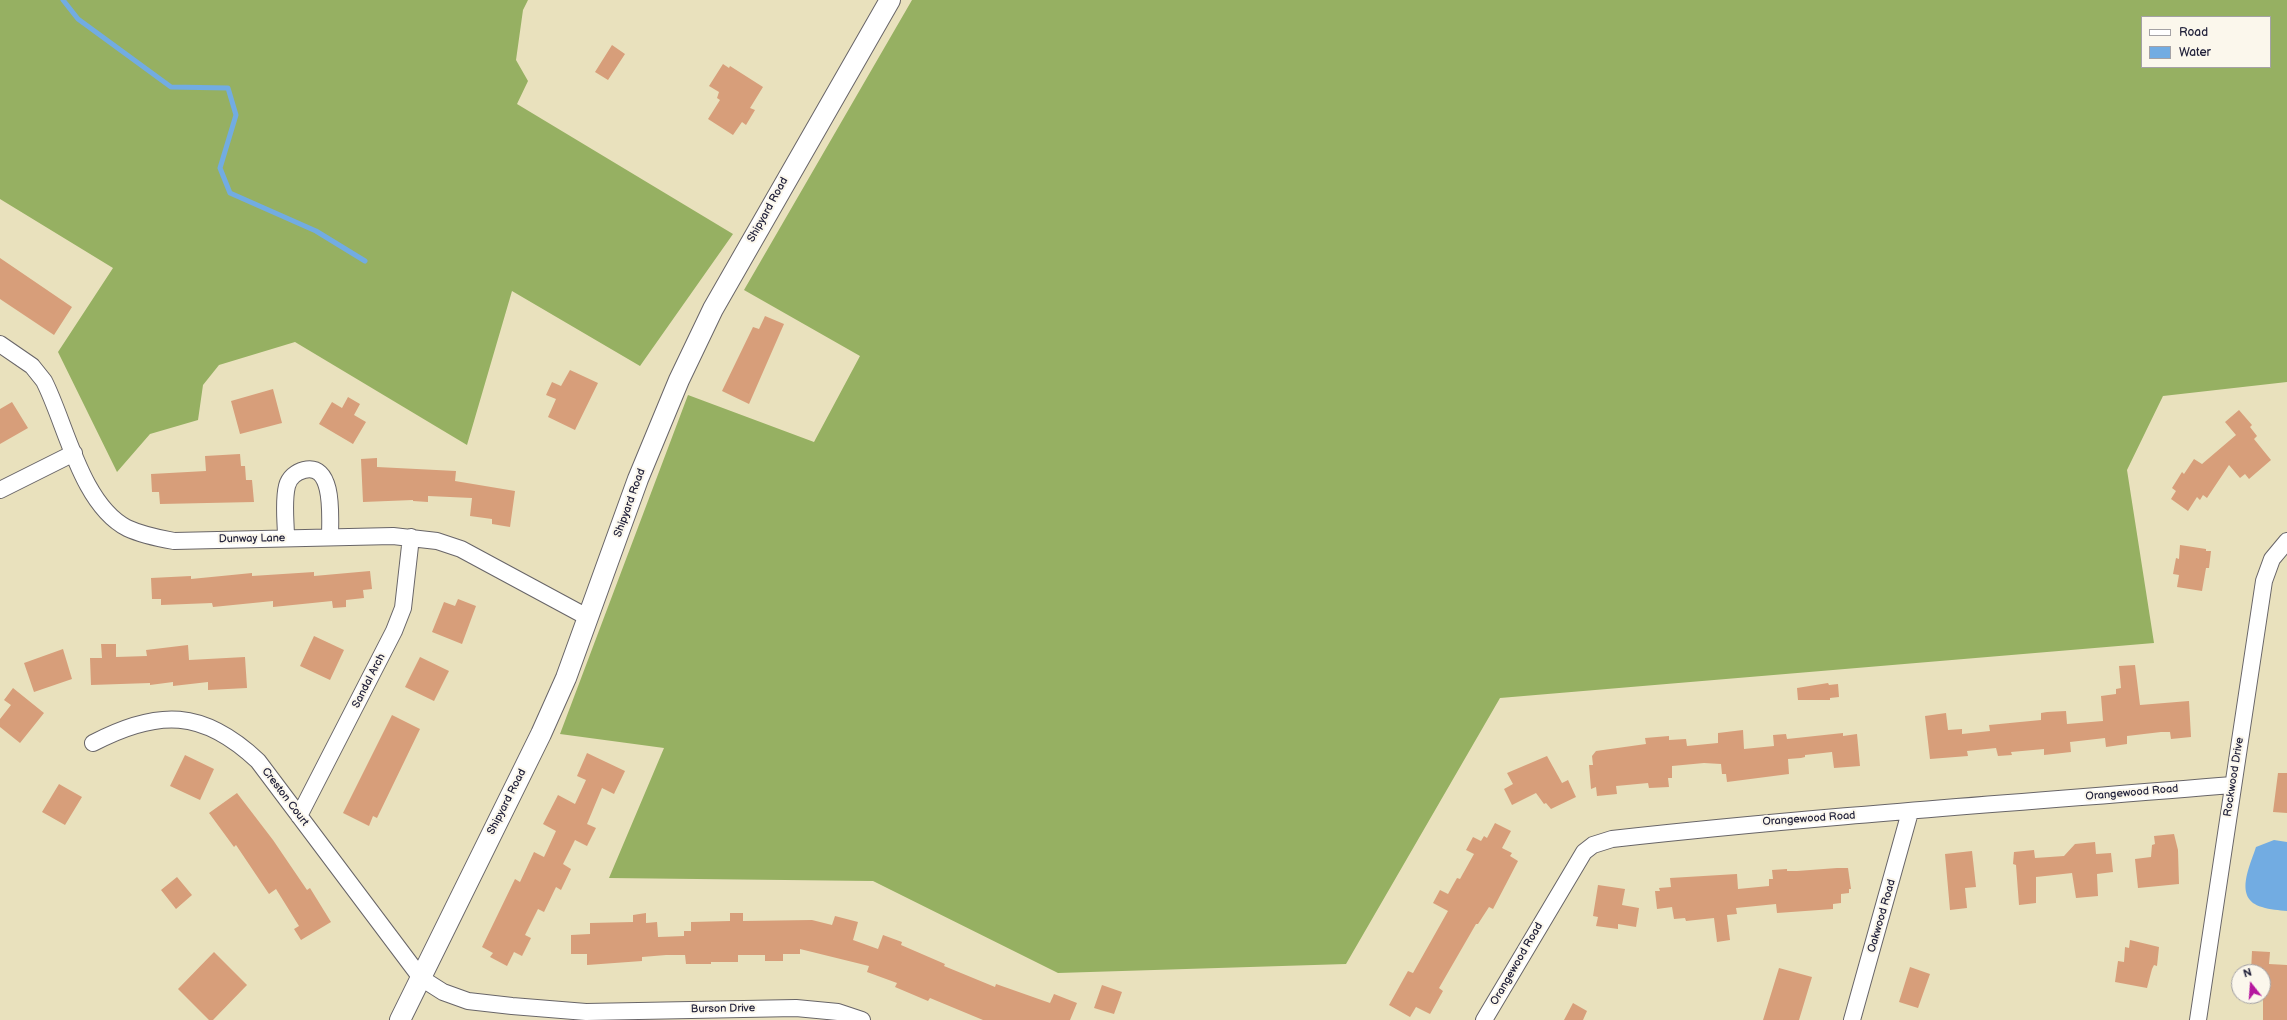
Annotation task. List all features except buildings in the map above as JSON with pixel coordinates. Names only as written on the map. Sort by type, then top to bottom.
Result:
[{"type":"street","name":"Shipyard Road","points":[[400,1020],[541,734],[566,678],[658,427],[713,309],[889,0]]},
{"type":"street","name":"Dunway Lane","points":[[0,344],[32,366],[44,381],[90,488],[106,511],[126,527],[151,538],[174,541],[330,537],[411,537],[437,541],[461,549],[589,618]]},
{"type":"street","points":[[0,490],[74,453]]},
{"type":"street","points":[[286,538],[287,485],[293,475],[308,469],[317,471],[323,476],[327,485],[330,537]]},
{"type":"street","name":"Sandal Arch","points":[[299,816],[394,631],[403,608],[411,537]]},
{"type":"street","name":"Rockwood Drive","points":[[2198,1020],[2264,581],[2272,559],[2287,541]]},
{"type":"street","name":"Creston Court","points":[[92,743],[121,728],[141,722],[165,720],[189,722],[213,728],[238,743],[258,761],[421,978]]},
{"type":"street","name":"Orangewood Road","points":[[1484,1020],[1574,866],[1584,852],[1593,845],[1612,839],[1761,822],[1910,812],[2233,785]]},
{"type":"street","name":"Oakwood Road","points":[[1852,1020],[1910,812]]},
{"type":"street","name":"Burson Drive","points":[[421,978],[444,992],[468,1001],[512,1006],[586,1012],[804,1009],[838,1012],[862,1020]]},
{"type":"green space","points":[[0,0],[528,0],[523,10],[516,60],[528,81],[517,104],[733,234],[640,366],[512,291],[467,445],[295,342],[219,365],[203,385],[198,420],[150,434],[117,472],[58,352],[113,268],[0,199]]},
{"type":"green space","points":[[912,0],[2287,0],[2287,382],[2163,396],[2127,470],[2154,643],[1500,698],[1346,964],[1058,973],[873,881],[609,878],[664,748],[560,734],[688,395],[814,442],[860,356],[744,290]]},
{"type":"water","points":[[2274,840],[2287,842],[2287,911],[2268,909],[2253,903],[2248,897],[2246,890],[2248,872],[2256,847]]},
{"type":"waterway","points":[[63,0],[78,19],[171,87],[228,88],[236,115],[220,168],[230,193],[316,231],[365,261]]}]
